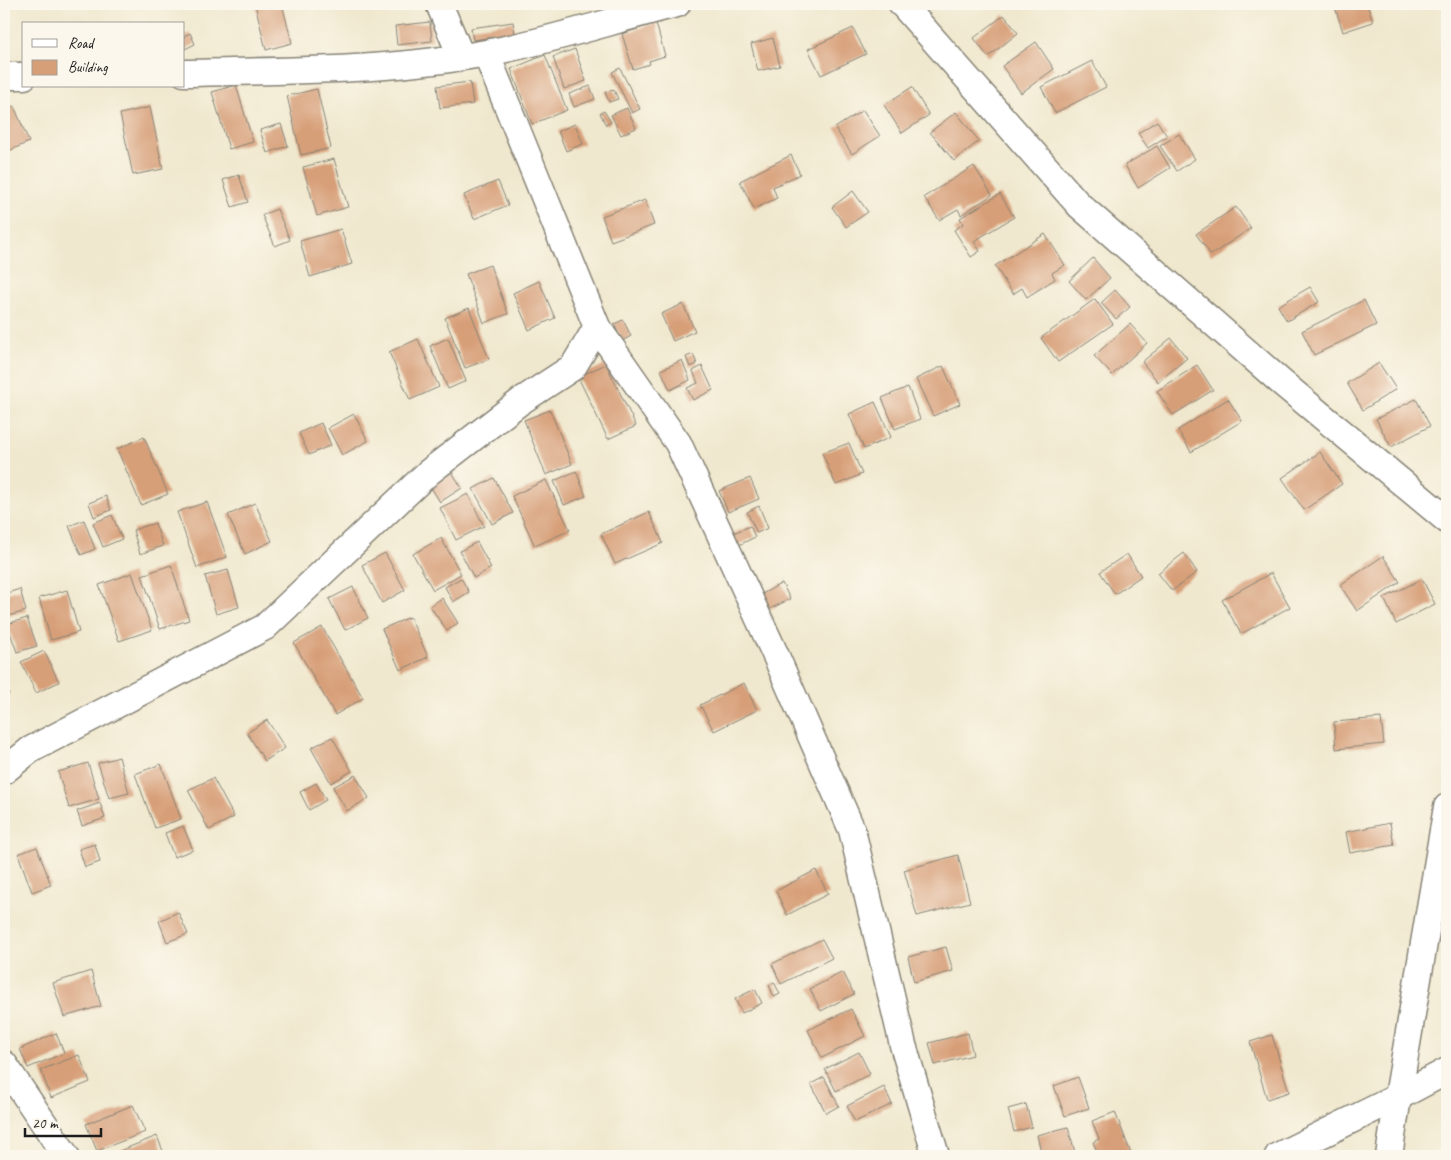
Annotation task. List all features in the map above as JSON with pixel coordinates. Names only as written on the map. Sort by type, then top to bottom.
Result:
[{"type":"street","points":[[438,4],[473,55],[598,327],[678,443],[776,656],[852,830],[903,1045],[936,1156]]},
{"type":"street","points":[[185,73],[390,66],[473,55],[593,28],[626,17],[677,4]]},
{"type":"street","points":[[902,4],[1079,206],[1281,382],[1447,520]]},
{"type":"street","points":[[4,76],[22,76]]},
{"type":"street","points":[[4,771],[30,750],[265,627],[429,472],[522,401],[573,368],[598,327]]},
{"type":"street","points":[[1389,1156],[1447,807]]},
{"type":"street","points":[[4,1064],[66,1156]]},
{"type":"street","points":[[1278,1156],[1447,1072]]},
{"type":"building","points":[[255,4],[282,4],[292,43],[266,50]]},
{"type":"building","points":[[1334,4],[1367,4],[1373,22],[1343,32]]},
{"type":"building","points":[[1004,15],[1018,33],[988,57],[974,38]]},
{"type":"building","points":[[430,22],[432,41],[397,45],[395,26]]},
{"type":"building","points":[[513,22],[515,34],[473,40],[471,28]]},
{"type":"building","points":[[656,23],[665,56],[649,61],[650,64],[633,69],[622,34]]},
{"type":"building","points":[[853,28],[866,54],[821,75],[808,49]]},
{"type":"building","points":[[190,33],[195,44],[185,49],[185,36]]},
{"type":"building","points":[[773,38],[780,66],[758,71],[751,44]]},
{"type":"building","points":[[1036,42],[1054,69],[1021,93],[1002,66]]},
{"type":"building","points":[[575,49],[586,81],[564,89],[553,57]]},
{"type":"building","points":[[545,55],[567,110],[532,124],[511,69]]},
{"type":"building","points":[[1092,61],[1106,87],[1055,113],[1041,87]]},
{"type":"building","points":[[620,68],[640,109],[632,113],[612,72]]},
{"type":"building","points":[[470,82],[473,104],[440,108],[437,86]]},
{"type":"building","points":[[236,85],[253,142],[229,149],[212,92]]},
{"type":"building","points":[[590,86],[595,99],[574,107],[569,94]]},
{"type":"building","points":[[912,87],[929,115],[902,133],[884,105]]},
{"type":"building","points":[[317,89],[331,148],[301,155],[287,96]]},
{"type":"building","points":[[614,90],[618,99],[609,102],[605,92]]},
{"type":"building","points":[[14,106],[29,142],[4,153],[4,110]]},
{"type":"building","points":[[150,107],[163,169],[133,175],[120,114]]},
{"type":"building","points":[[627,108],[636,128],[621,135],[611,115]]},
{"type":"building","points":[[863,110],[880,136],[852,154],[835,128]]},
{"type":"building","points":[[604,111],[611,122],[606,125],[600,113]]},
{"type":"building","points":[[956,112],[979,141],[954,161],[930,132]]},
{"type":"building","points":[[1157,121],[1167,136],[1148,148],[1138,133]]},
{"type":"building","points":[[281,124],[288,146],[267,153],[260,130]]},
{"type":"building","points":[[575,124],[583,144],[566,151],[558,131]]},
{"type":"building","points":[[1179,134],[1195,159],[1177,171],[1160,146]]},
{"type":"building","points":[[1157,146],[1170,168],[1138,188],[1125,165]]},
{"type":"building","points":[[791,155],[800,174],[773,187],[777,198],[754,209],[740,181]]},
{"type":"building","points":[[334,159],[348,207],[317,216],[303,167]]},
{"type":"building","points":[[974,166],[992,195],[961,215],[958,209],[939,220],[924,197]]},
{"type":"building","points":[[239,175],[248,202],[232,207],[223,180]]},
{"type":"building","points":[[498,181],[508,205],[474,219],[464,195]]},
{"type":"building","points":[[853,191],[868,212],[846,227],[832,207]]},
{"type":"building","points":[[1000,194],[1014,217],[974,241],[980,251],[971,257],[954,230],[963,224],[960,218]]},
{"type":"building","points":[[645,200],[654,225],[611,241],[602,216]]},
{"type":"building","points":[[1236,207],[1251,228],[1211,255],[1196,234]]},
{"type":"building","points":[[277,209],[290,240],[275,246],[262,215]]},
{"type":"building","points":[[341,229],[352,264],[310,277],[300,241]]},
{"type":"building","points":[[1045,234],[1065,265],[1052,273],[1055,279],[1027,297],[1022,288],[1013,294],[995,266]]},
{"type":"building","points":[[1093,258],[1110,278],[1086,300],[1069,281]]},
{"type":"building","points":[[490,265],[508,314],[484,323],[466,274]]},
{"type":"building","points":[[539,281],[555,318],[529,330],[513,293]]},
{"type":"building","points":[[1310,287],[1319,302],[1287,321],[1278,306]]},
{"type":"building","points":[[1115,290],[1130,307],[1116,319],[1101,303]]},
{"type":"building","points":[[1095,299],[1113,324],[1058,362],[1041,338]]},
{"type":"building","points":[[1364,300],[1376,325],[1314,355],[1302,331]]},
{"type":"building","points":[[683,304],[695,331],[673,341],[661,314]]},
{"type":"building","points":[[469,308],[489,359],[465,368],[445,318]]},
{"type":"building","points":[[623,320],[631,336],[622,341],[614,324]]},
{"type":"building","points":[[1130,324],[1147,343],[1112,375],[1094,356]]},
{"type":"building","points":[[448,338],[466,381],[448,389],[430,346]]},
{"type":"building","points":[[1171,338],[1187,358],[1158,382],[1142,362]]},
{"type":"building","points":[[418,339],[439,387],[410,400],[389,352]]},
{"type":"building","points":[[693,354],[697,364],[690,367],[686,357]]},
{"type":"building","points":[[682,360],[690,380],[670,390],[661,370]]},
{"type":"building","points":[[1379,363],[1396,389],[1363,410],[1347,383]]},
{"type":"building","points":[[606,364],[636,426],[608,439],[578,377]]},
{"type":"building","points":[[1197,365],[1213,390],[1173,415],[1157,391]]},
{"type":"building","points":[[702,366],[713,390],[693,400],[687,388],[698,383],[693,371]]},
{"type":"building","points":[[943,366],[960,404],[933,416],[916,379]]},
{"type":"building","points":[[908,387],[920,419],[895,429],[882,398]]},
{"type":"building","points":[[1228,399],[1242,421],[1191,452],[1178,430]]},
{"type":"building","points":[[1416,399],[1430,426],[1391,447],[1376,419]]},
{"type":"building","points":[[875,402],[891,437],[864,449],[849,414]]},
{"type":"building","points":[[550,410],[572,464],[546,475],[524,420]]},
{"type":"building","points":[[354,414],[368,441],[342,455],[328,428]]},
{"type":"building","points":[[321,423],[331,445],[309,455],[299,433]]},
{"type":"building","points":[[144,437],[168,494],[141,505],[117,449]]},
{"type":"building","points":[[849,443],[862,474],[836,485],[822,453]]},
{"type":"building","points":[[1320,452],[1342,484],[1304,510],[1282,478]]},
{"type":"building","points":[[576,471],[586,496],[564,505],[554,481]]},
{"type":"building","points":[[452,472],[462,488],[440,502],[430,486]]},
{"type":"building","points":[[494,478],[513,513],[492,524],[473,489]]},
{"type":"building","points":[[750,478],[759,499],[728,512],[719,491]]},
{"type":"building","points":[[546,480],[570,530],[535,546],[512,496]]},
{"type":"building","points":[[468,494],[484,526],[456,540],[440,508]]},
{"type":"building","points":[[106,496],[111,510],[94,517],[89,503]]},
{"type":"building","points":[[207,502],[227,557],[197,568],[177,512]]},
{"type":"building","points":[[255,503],[272,541],[245,554],[228,515]]},
{"type":"building","points":[[759,506],[768,528],[757,533],[747,512]]},
{"type":"building","points":[[649,512],[663,543],[615,564],[601,534]]},
{"type":"building","points":[[112,515],[122,539],[103,547],[93,523]]},
{"type":"building","points":[[84,520],[95,549],[81,555],[69,526]]},
{"type":"building","points":[[155,523],[163,546],[140,554],[133,530]]},
{"type":"building","points":[[750,526],[755,537],[737,546],[731,534]]},
{"type":"building","points":[[441,538],[461,574],[433,590],[413,554]]},
{"type":"building","points":[[477,542],[491,568],[474,578],[460,551]]},
{"type":"building","points":[[385,553],[405,590],[382,603],[362,565]]},
{"type":"building","points":[[1184,553],[1197,572],[1172,591],[1158,573]]},
{"type":"building","points":[[1127,554],[1141,576],[1115,594],[1100,572]]},
{"type":"building","points":[[1383,556],[1400,582],[1357,611],[1340,585]]},
{"type":"building","points":[[171,565],[189,620],[160,629],[142,575]]},
{"type":"building","points":[[228,570],[239,607],[216,614],[205,576]]},
{"type":"building","points":[[132,573],[152,630],[119,641],[99,585]]},
{"type":"building","points":[[1271,573],[1290,607],[1241,634],[1222,600]]},
{"type":"building","points":[[461,578],[469,592],[453,602],[445,587]]},
{"type":"building","points":[[1422,579],[1435,604],[1396,624],[1384,598]]},
{"type":"building","points":[[782,583],[790,599],[770,609],[762,594]]},
{"type":"building","points":[[353,587],[368,618],[345,630],[329,599]]},
{"type":"building","points":[[20,589],[26,611],[5,617],[4,594]]},
{"type":"building","points":[[67,590],[79,632],[51,640],[39,598]]},
{"type":"building","points":[[442,598],[458,623],[447,631],[430,606]]},
{"type":"building","points":[[410,617],[428,657],[400,670],[382,629]]},
{"type":"building","points":[[27,618],[37,646],[17,652],[7,624]]},
{"type":"building","points":[[322,627],[363,698],[335,715],[294,643]]},
{"type":"building","points":[[44,651],[59,682],[36,693],[21,662]]},
{"type":"building","points":[[4,683],[9,694],[4,697]]},
{"type":"building","points":[[744,683],[757,710],[714,731],[700,705]]},
{"type":"building","points":[[1381,718],[1384,744],[1336,749],[1334,722]]},
{"type":"building","points":[[267,720],[285,748],[265,761],[247,733]]},
{"type":"building","points":[[332,737],[352,771],[331,783],[311,748]]},
{"type":"building","points":[[119,757],[129,793],[109,798],[98,763]]},
{"type":"building","points":[[88,763],[99,799],[69,808],[58,772]]},
{"type":"building","points":[[161,764],[181,819],[155,828],[135,774]]},
{"type":"building","points":[[355,775],[369,798],[347,811],[333,787]]},
{"type":"building","points":[[213,778],[234,817],[209,830],[188,790]]},
{"type":"building","points":[[316,783],[326,800],[309,810],[300,792]]},
{"type":"building","points":[[100,803],[105,818],[82,826],[77,811]]},
{"type":"building","points":[[1390,823],[1394,845],[1350,853],[1346,832]]},
{"type":"building","points":[[183,826],[193,850],[174,857],[165,833]]},
{"type":"building","points":[[95,844],[100,862],[85,867],[79,849]]},
{"type":"building","points":[[37,847],[51,885],[32,892],[18,854]]},
{"type":"building","points":[[958,855],[970,902],[917,916],[904,870]]},
{"type":"building","points":[[816,870],[828,894],[787,915],[776,891]]},
{"type":"building","points":[[178,912],[188,934],[167,942],[159,921]]},
{"type":"building","points":[[822,939],[832,958],[781,984],[772,964]]},
{"type":"building","points":[[946,947],[953,971],[914,982],[908,957]]},
{"type":"building","points":[[91,971],[101,1006],[64,1017],[53,983]]},
{"type":"building","points":[[843,972],[854,994],[821,1011],[810,989]]},
{"type":"building","points":[[774,982],[780,994],[774,997],[769,985]]},
{"type":"building","points":[[755,989],[762,1003],[742,1013],[735,999]]},
{"type":"building","points":[[851,1009],[865,1036],[822,1058],[808,1030]]},
{"type":"building","points":[[56,1033],[64,1053],[28,1068],[20,1049]]},
{"type":"building","points":[[968,1033],[973,1055],[935,1065],[929,1043]]},
{"type":"building","points":[[1272,1035],[1289,1092],[1267,1099],[1250,1042]]},
{"type":"building","points":[[859,1052],[870,1074],[836,1091],[825,1069]]},
{"type":"building","points":[[79,1055],[90,1082],[51,1098],[41,1070]]},
{"type":"building","points":[[824,1077],[839,1106],[826,1113],[811,1084]]},
{"type":"building","points":[[1078,1077],[1089,1108],[1065,1116],[1054,1086]]},
{"type":"building","points":[[884,1087],[892,1104],[855,1122],[847,1106]]},
{"type":"building","points":[[1026,1104],[1032,1127],[1014,1132],[1008,1109]]},
{"type":"building","points":[[133,1105],[145,1132],[97,1151],[86,1124]]},
{"type":"building","points":[[1115,1112],[1132,1156],[1099,1156],[1093,1142],[1099,1139],[1092,1121]]},
{"type":"building","points":[[1068,1127],[1076,1156],[1042,1156],[1037,1135]]},
{"type":"building","points":[[157,1136],[165,1156],[107,1156]]}]
